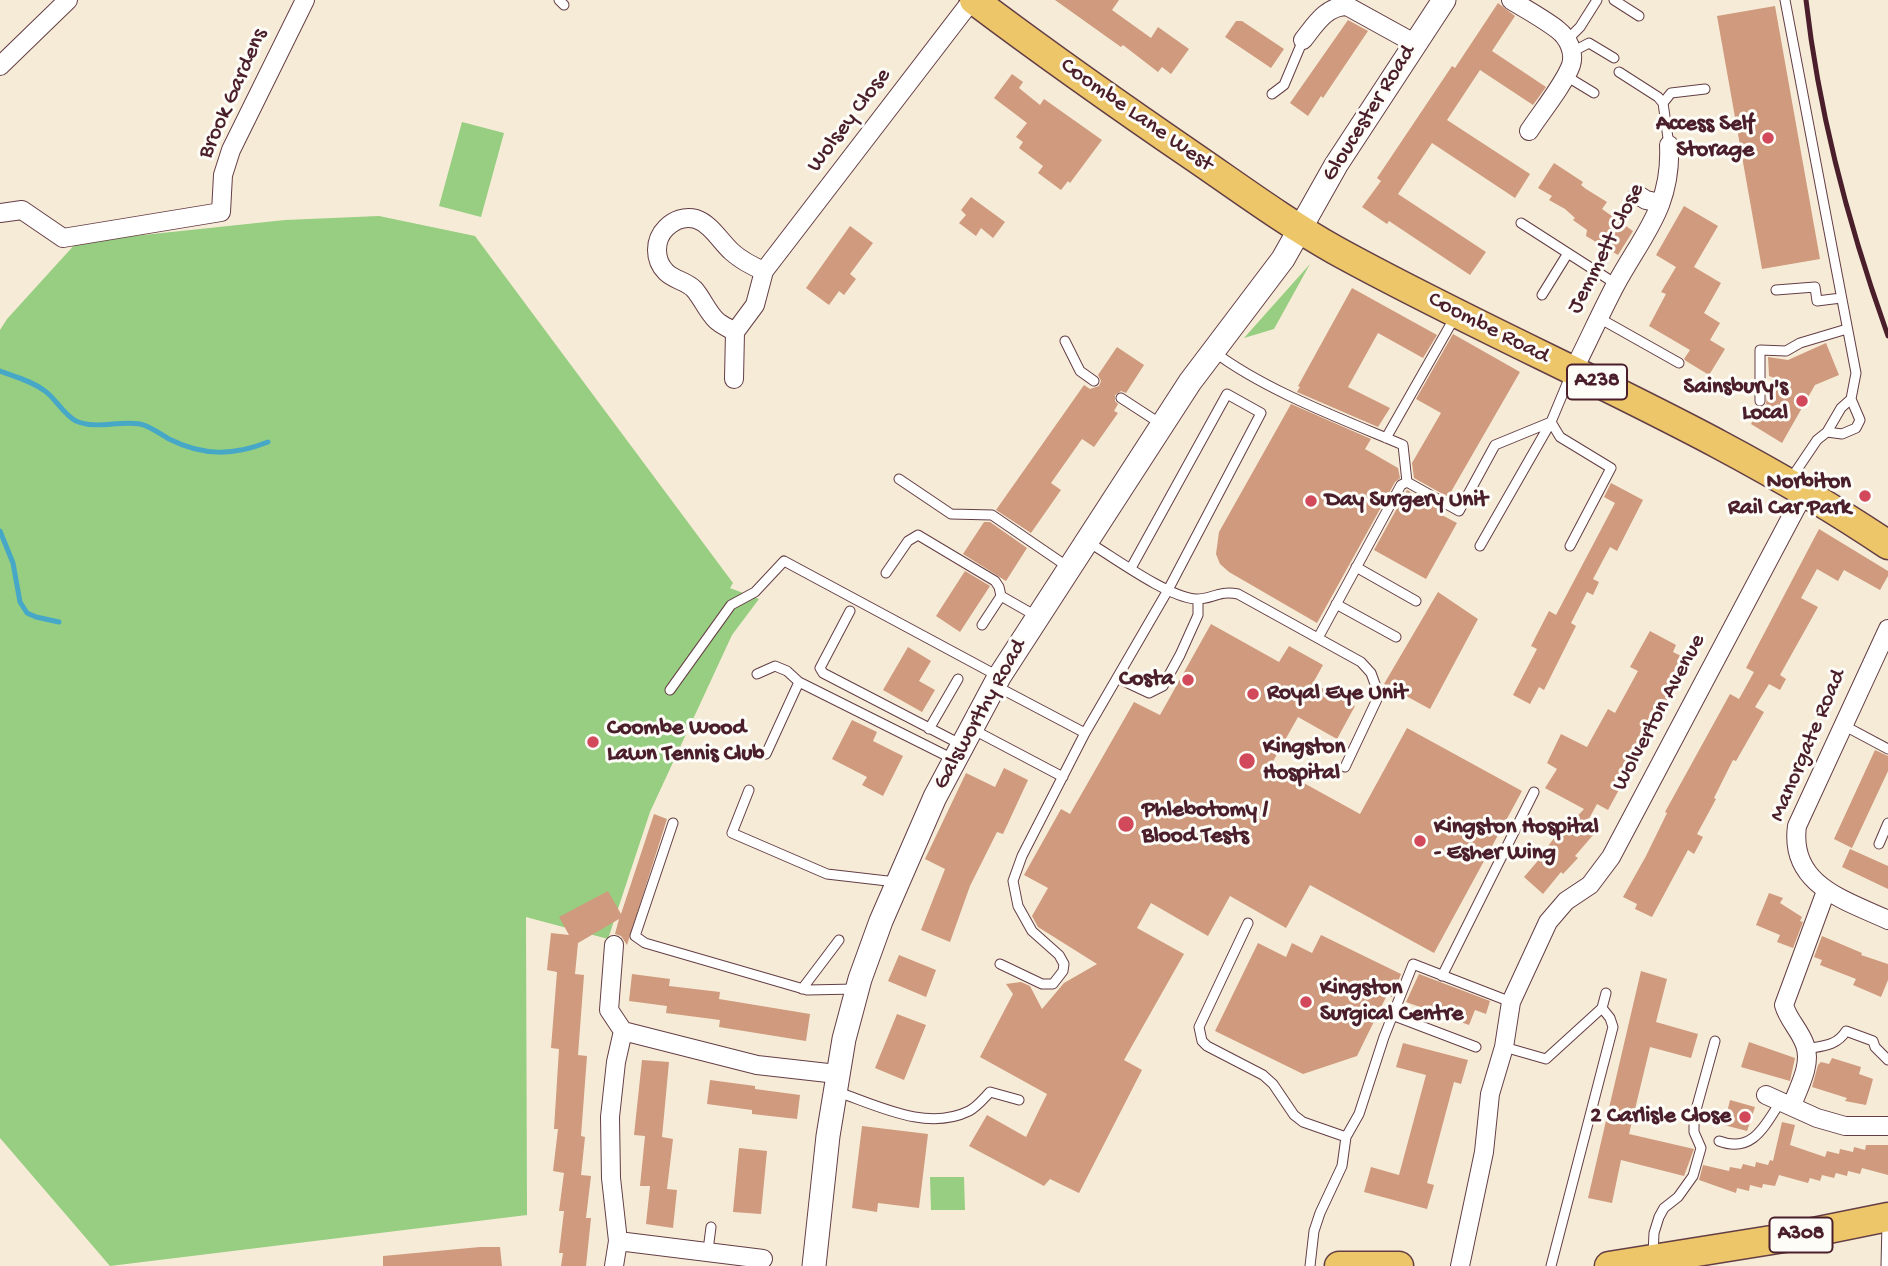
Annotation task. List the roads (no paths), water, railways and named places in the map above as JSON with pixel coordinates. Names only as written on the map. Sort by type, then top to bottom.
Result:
[{"type":"main road","name":"Coombe Lane West","points":[[973,0],[1300,230]]},
{"type":"main road","name":"Coombe Road","points":[[1300,230],[1457,314],[1667,415],[1797,486],[1888,545]]},
{"type":"main road","name":"A308","points":[[1609,1266],[1654,1260],[1714,1258],[1887,1217]]},
{"type":"main road","points":[[1339,1266],[1399,1266]]},
{"type":"street","points":[[0,66],[68,0]]},
{"type":"street","name":"Brook Gardens","points":[[0,213],[22,210],[63,238],[221,212],[223,175],[231,150],[305,0]]},
{"type":"street","name":"Wolsey Close","points":[[735,332],[755,305],[764,271],[973,0]]},
{"type":"street","name":"Gloucester Road","points":[[1300,230],[1336,165],[1444,0]]},
{"type":"street","points":[[1511,0],[1560,32],[1569,46],[1571,65],[1529,131]]},
{"type":"street","points":[[1303,40],[1321,18],[1339,3],[1414,43]]},
{"type":"street","name":"Jemmett Close","points":[[1573,371],[1616,284],[1655,219],[1670,170],[1669,145]]},
{"type":"street","points":[[1638,195],[1660,203]]},
{"type":"street","points":[[734,379],[735,332],[716,320],[694,290],[664,271],[658,260],[656,247],[666,228],[675,221],[697,219],[707,225],[739,257],[764,271]]},
{"type":"street","name":"Galsworthy Road","points":[[814,1266],[836,1082],[858,989],[881,920],[935,797],[997,681],[1086,541],[1212,350],[1283,259],[1300,230]]},
{"type":"street","name":"Wolverton Avenue","points":[[1460,1266],[1485,1152],[1490,1094],[1504,1047],[1511,1002],[1548,922],[1566,901],[1590,885],[1611,857],[1797,486]]},
{"type":"street","name":"Manorgate Road","points":[[1888,629],[1797,826],[1795,842],[1811,878],[1826,891],[1888,920]]},
{"type":"street","points":[[1826,891],[1784,1005],[1806,1049],[1808,1061],[1780,1100],[1817,1118],[1844,1126],[1888,1126]]},
{"type":"street","points":[[614,945],[609,1010],[623,1031],[836,1082]]},
{"type":"street","points":[[614,1266],[618,1241],[611,1178],[610,1117],[616,1062],[623,1031]]},
{"type":"street","points":[[618,1241],[708,1250],[757,1261]]},
{"type":"lane","points":[[1569,46],[1597,0]]},
{"type":"lane","points":[[1614,0],[1639,16]]},
{"type":"lane","points":[[1785,0],[1856,373],[1851,399],[1860,420],[1856,428],[1842,434],[1827,432]]},
{"type":"lane","points":[[1272,94],[1284,85],[1303,40]]},
{"type":"lane","points":[[1569,46],[1589,43],[1614,58]]},
{"type":"lane","points":[[1619,72],[1663,103],[1669,145]]},
{"type":"lane","points":[[1565,75],[1594,93]]},
{"type":"lane","points":[[1663,103],[1671,93],[1705,89]]},
{"type":"lane","points":[[1521,223],[1616,284]]},
{"type":"lane","points":[[1542,295],[1568,253]]},
{"type":"lane","points":[[1776,290],[1815,287],[1817,301],[1841,298]]},
{"type":"lane","points":[[1386,438],[1457,314]]},
{"type":"lane","points":[[1599,318],[1679,363]]},
{"type":"lane","points":[[1760,401],[1760,350],[1786,351],[1800,343],[1847,329]]},
{"type":"lane","points":[[1065,341],[1080,371],[1094,381]]},
{"type":"lane","points":[[1212,350],[1226,361],[1294,397],[1403,445],[1407,482]]},
{"type":"lane","points":[[1480,546],[1551,422],[1573,371]]},
{"type":"lane","points":[[1000,964],[1042,984],[1053,984],[1063,971],[1059,955],[1032,931],[1018,906],[1013,881],[1021,856],[1085,733],[1168,590],[1261,413],[1227,394],[1131,568]]},
{"type":"lane","points":[[1121,398],[1162,425]]},
{"type":"lane","points":[[1797,486],[1817,440],[1827,432],[1841,408],[1851,399]]},
{"type":"lane","points":[[1407,482],[1459,511],[1495,445],[1551,422]]},
{"type":"lane","points":[[1551,422],[1560,437],[1612,468],[1570,546]]},
{"type":"lane","points":[[899,479],[951,514],[992,515],[1070,568]]},
{"type":"lane","points":[[1318,638],[1401,485],[1407,482]]},
{"type":"lane","points":[[886,573],[908,541],[918,535],[995,581],[1001,596],[982,625]]},
{"type":"lane","points":[[1086,541],[1168,590],[1198,599],[1224,592],[1238,594],[1361,662],[1371,673],[1379,695],[1345,767]]},
{"type":"lane","points":[[670,690],[730,605],[755,592],[784,561],[1085,733]]},
{"type":"lane","points":[[1356,568],[1416,601]]},
{"type":"lane","points":[[1001,596],[1038,617]]},
{"type":"lane","points":[[1117,678],[1149,692],[1163,686],[1198,615],[1198,599]]},
{"type":"lane","points":[[1336,604],[1396,637]]},
{"type":"lane","points":[[850,611],[820,668],[823,673],[962,744]]},
{"type":"lane","points":[[757,674],[775,666],[787,671],[799,682],[962,744],[1063,777]]},
{"type":"lane","points":[[929,729],[958,679]]},
{"type":"lane","points":[[766,754],[799,682]]},
{"type":"lane","points":[[1843,725],[1888,749]]},
{"type":"lane","points":[[750,790],[732,833],[827,874],[898,882]]},
{"type":"lane","points":[[1442,976],[1534,792]]},
{"type":"lane","points":[[673,823],[635,936],[645,943],[802,989],[858,989]]},
{"type":"lane","points":[[1879,844],[1888,823]]},
{"type":"lane","points":[[1248,923],[1199,1027],[1202,1041],[1263,1075],[1273,1084],[1294,1115],[1303,1122],[1346,1137]]},
{"type":"lane","points":[[802,989],[839,940]]},
{"type":"lane","points":[[1310,1266],[1314,1231],[1320,1213],[1342,1166],[1346,1137],[1359,1114],[1392,1015],[1413,964],[1511,1002]]},
{"type":"lane","points":[[1504,1047],[1546,1059],[1602,1008],[1606,993]]},
{"type":"lane","points":[[1551,1266],[1613,1027],[1602,1008]]},
{"type":"lane","points":[[1392,1015],[1476,1047]]},
{"type":"lane","points":[[1806,1049],[1833,1044],[1841,1039],[1846,1031],[1873,1041],[1875,1047],[1888,1060]]},
{"type":"lane","points":[[1654,1260],[1654,1233],[1659,1217],[1664,1208],[1678,1197],[1693,1175],[1701,1148],[1694,1132],[1694,1117],[1715,1041]]},
{"type":"lane","points":[[836,1082],[916,1118],[936,1121],[971,1110],[990,1092],[1018,1100]]},
{"type":"lane","points":[[1719,1141],[1742,1144],[1752,1139],[1763,1129],[1780,1100]]},
{"type":"lane","points":[[1886,1266],[1887,1217]]},
{"type":"lane","points":[[708,1250],[711,1227]]},
{"type":"waterway","points":[[0,371],[40,388],[72,418],[84,424],[140,424],[182,445],[206,451],[230,452],[268,442]]},
{"type":"waterway","points":[[0,531],[13,563],[20,602],[27,613],[59,622]]},
{"type":"railway","points":[[1806,0],[1819,86],[1837,170],[1888,336]]},
{"type":"place","name":"Access Self Storage","points":[[1768,138]]},
{"type":"place","name":"Sainsbury's Local","points":[[1802,401]]},
{"type":"place","name":"Norbiton Rail Car Park","points":[[1865,496]]},
{"type":"place","name":"Day Surgery Unit","points":[[1311,501]]},
{"type":"place","name":"Costa","points":[[1188,680]]},
{"type":"place","name":"Royal Eye Unit","points":[[1253,694]]},
{"type":"place","name":"Coombe Wood Lawn Tennis Club","points":[[593,742]]},
{"type":"place","name":"Kingston Hospital","points":[[1247,761]]},
{"type":"place","name":"Phlebotomy / Blood Tests","points":[[1126,824]]},
{"type":"place","name":"Kingston Hospital - Esher Wing","points":[[1420,841]]},
{"type":"place","name":"Kingston Surgical Centre","points":[[1306,1002]]},
{"type":"place","name":"2 Carlisle Close","points":[[1745,1117]]}]
